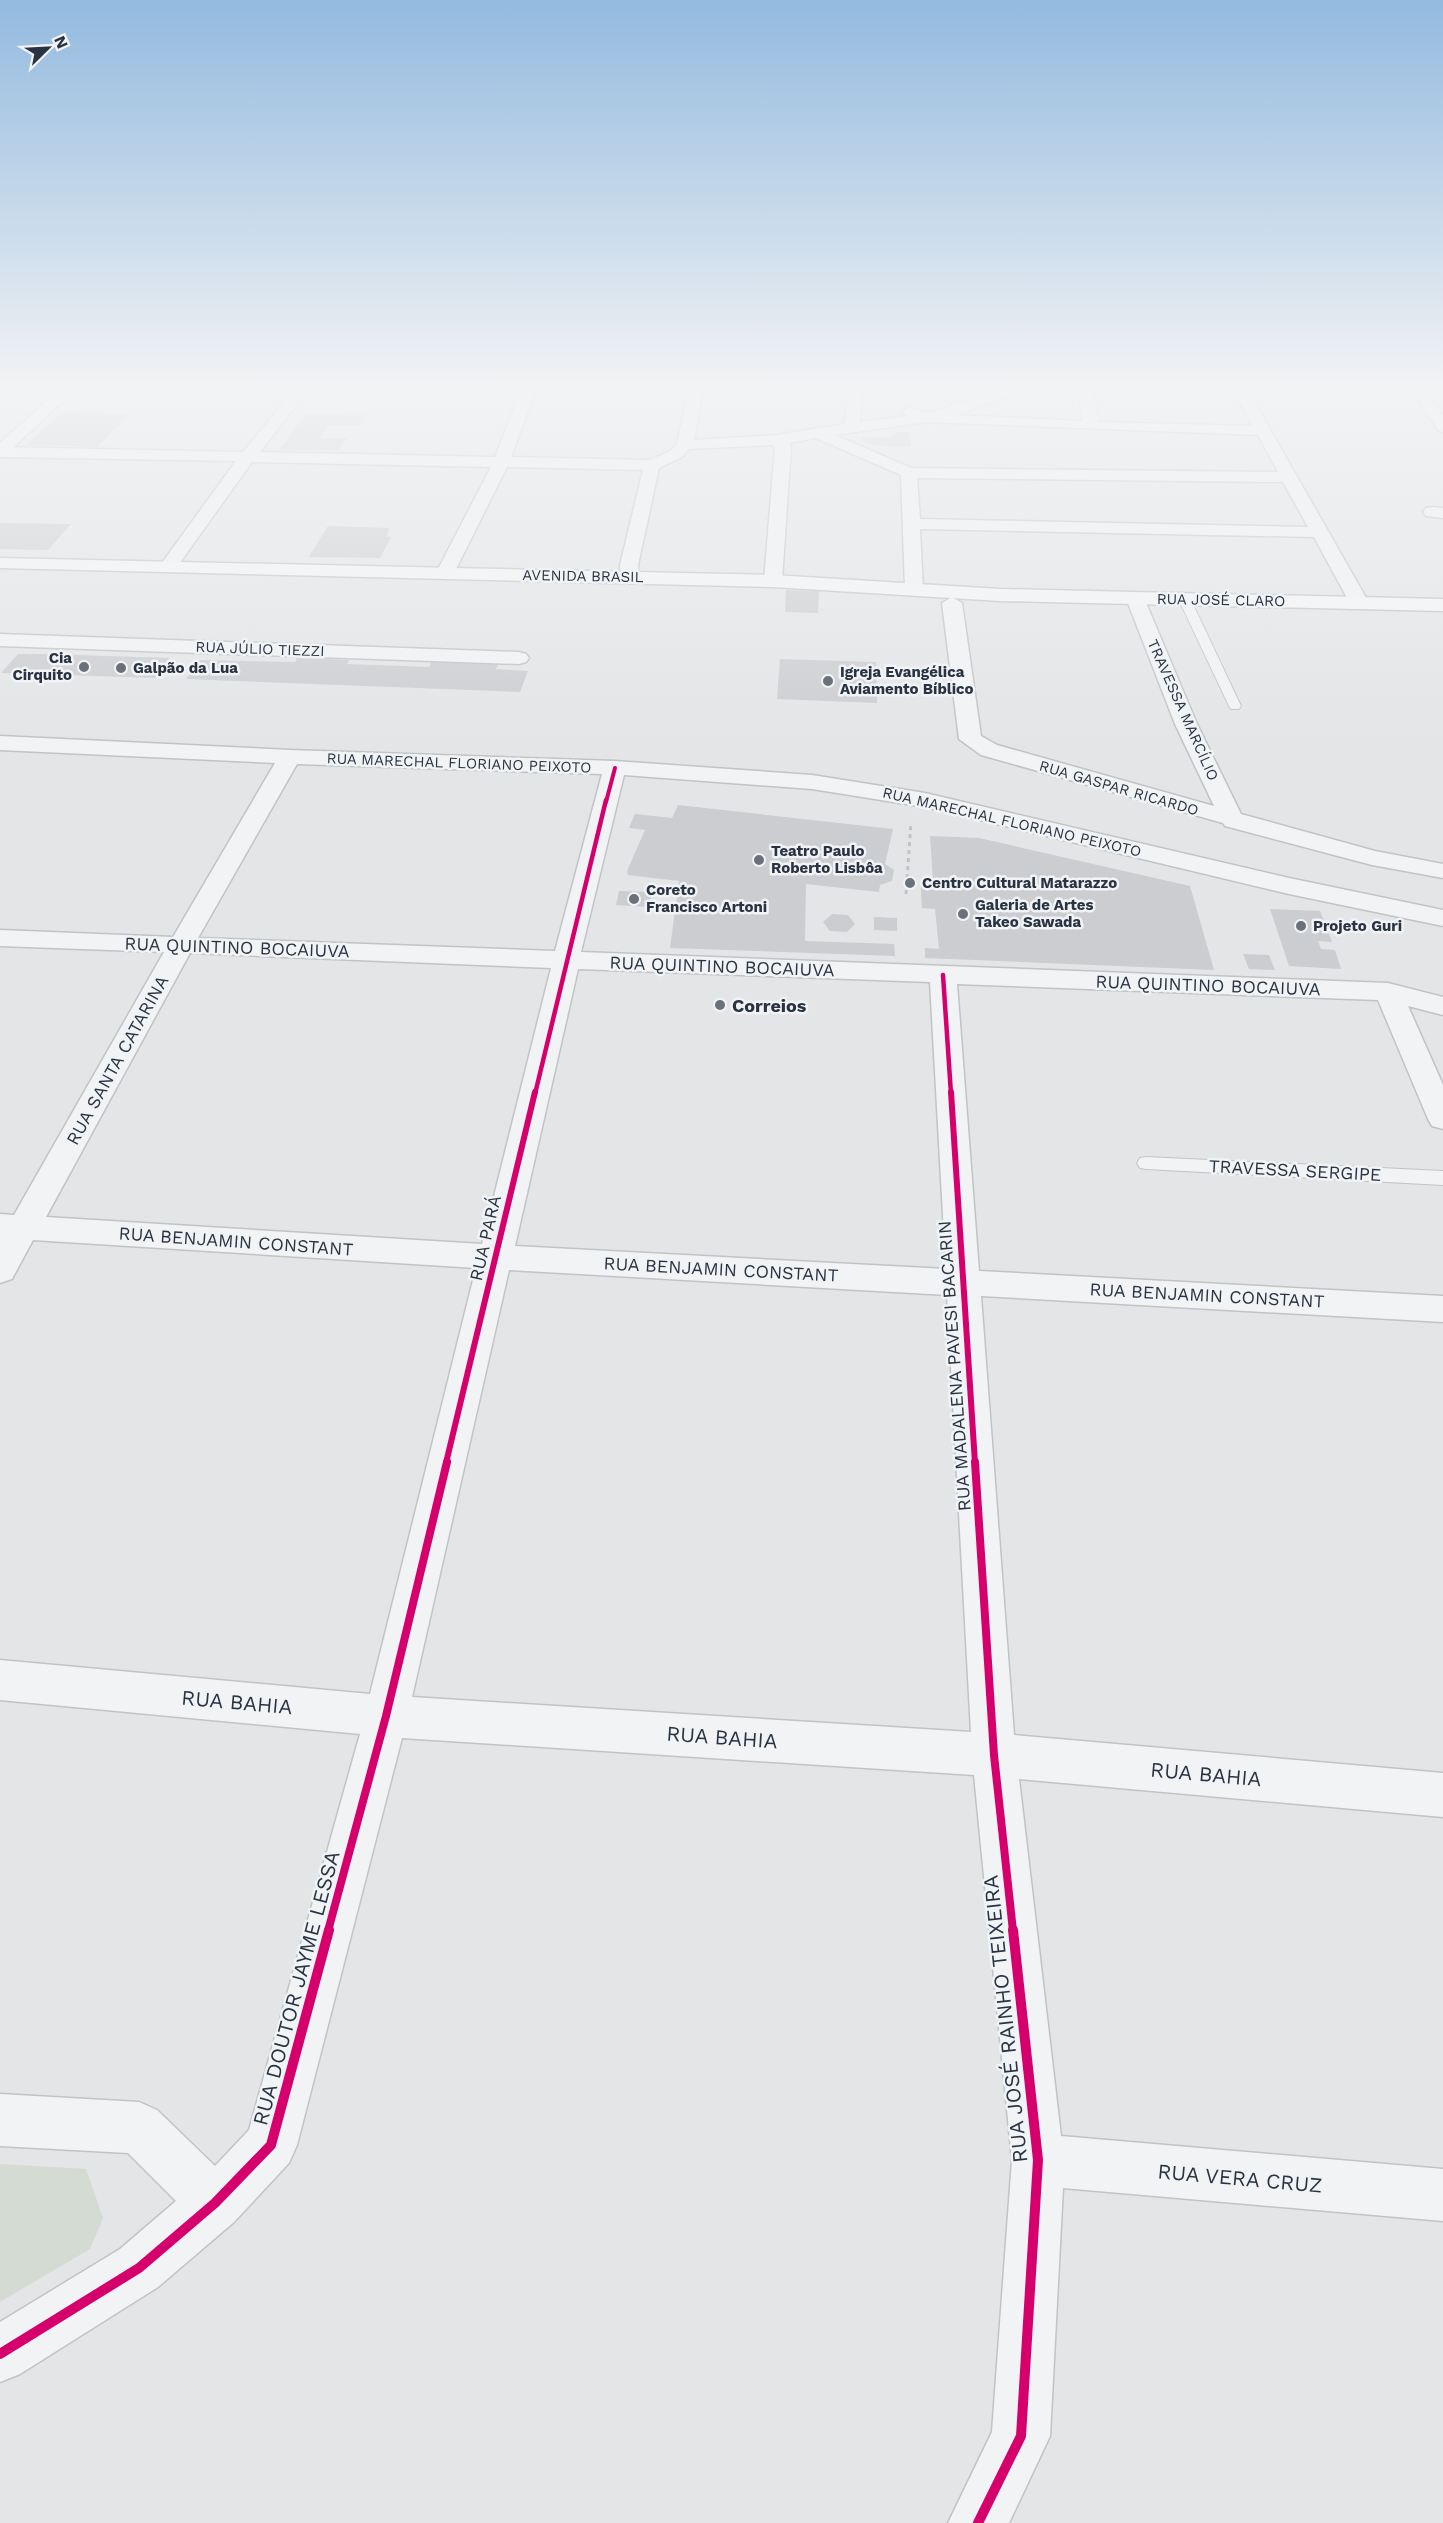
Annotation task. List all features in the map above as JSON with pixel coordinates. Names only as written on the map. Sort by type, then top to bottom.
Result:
[{"type":"street","points":[[168,567],[212,507]]},
{"type":"street","points":[[446,573],[479,507]]},
{"type":"street","points":[[630,578],[629,565],[642,507]]},
{"type":"street","points":[[773,581],[779,507]]},
{"type":"street","points":[[911,507],[914,588],[952,603]]},
{"type":"street","points":[[1307,507],[1359,603]]},
{"type":"street","points":[[912,524],[1320,532]]},
{"type":"street","name":"AVENIDA BRASIL","points":[[0,563],[773,581],[914,588]]},
{"type":"street","name":"RUA JOSÉ CLARO","points":[[914,588],[1000,595],[1443,605]]},
{"type":"street","name":"RUA JOSÉ CLARO","points":[[952,603],[1000,595]]},
{"type":"street","name":"TRAVESSA MARCÍLIO","points":[[1135,598],[1186,724],[1233,821]]},
{"type":"street","name":"RUA GASPAR RICARDO","points":[[952,603],[970,739],[989,750],[1233,821],[1372,858],[1443,871]]},
{"type":"street","name":"RUA JÚLIO TIEZZI","points":[[0,640],[519,658]]},
{"type":"street","name":"RUA MARECHAL FLORIANO PEIXOTO","points":[[0,743],[290,757],[615,768],[812,782],[925,800],[1289,886],[1443,918]]},
{"type":"street","name":"RUA SANTA CATARINA","points":[[0,1270],[12,1226],[181,945],[290,757]]},
{"type":"street","name":"RUA PARÁ","points":[[386,1716],[566,960],[615,768]]},
{"type":"street","name":"RUA QUINTINO BOCAIUVA","points":[[0,938],[1388,992],[1443,1006]]},
{"type":"street","name":"RUA MADALENA PAVESI BACARIN","points":[[943,975],[994,1755]]},
{"type":"street","points":[[1388,992],[1443,1119]]},
{"type":"street","name":"RUA BENJAMIN CONSTANT","points":[[12,1226],[497,1257],[1443,1309]]},
{"type":"street","name":"RUA BAHIA","points":[[0,1680],[386,1716],[994,1755],[1443,1795]]},
{"type":"street","name":"RUA DOUTOR JAYME LESSA","points":[[0,2354],[139,2268],[215,2204],[271,2145],[386,1716]]},
{"type":"street","name":"RUA JOSÉ RAINHO TEIXEIRA","points":[[978,2523],[1021,2436],[1038,2160],[994,1755]]},
{"type":"street","points":[[0,2120],[139,2128],[215,2204]]},
{"type":"street","name":"RUA VERA CRUZ","points":[[1038,2160],[1443,2195]]},
{"type":"lane","points":[[1184,598],[1235,706]]},
{"type":"lane","name":"TRAVESSA SERGIPE","points":[[1146,1163],[1443,1178]]},
{"type":"path","points":[[906,894],[911,822],[925,800]]},
{"type":"shaded area","points":[[0,2164],[86,2169],[103,2218],[90,2249],[0,2302]]},
{"type":"building","points":[[0,523],[71,524],[48,550],[0,549]]},
{"type":"building","points":[[328,526],[389,528],[387,537],[391,537],[380,558],[309,557]]},
{"type":"building","points":[[786,590],[819,591],[818,613],[785,612]]},
{"type":"building","points":[[18,654],[169,658],[155,678],[1,673]]},
{"type":"building","points":[[297,658],[349,660],[347,664],[429,667],[432,661],[499,663],[496,669],[528,671],[520,692],[186,679],[199,660],[295,662]]},
{"type":"building","name":"Igreja Evangélica Aviamento Bíblico","points":[[780,659],[876,662],[877,703],[777,699]]},
{"type":"building","points":[[678,805],[893,829],[885,864],[894,870],[892,881],[880,885],[879,892],[806,884],[805,941],[894,944],[895,956],[670,948],[679,881],[628,875],[627,871],[645,830],[629,828],[635,814],[672,818]]},
{"type":"building","points":[[930,836],[979,838],[1190,886],[1214,970],[925,958],[925,948],[939,949],[935,909],[922,908],[921,879],[933,880]]},
{"type":"building","name":"Coreto Francisco Artoni","points":[[619,891],[652,892],[650,907],[616,905]]},
{"type":"building","name":"Projeto Guri","points":[[1270,909],[1320,911],[1332,942],[1318,941],[1321,949],[1335,950],[1341,969],[1289,966]]},
{"type":"building","points":[[832,914],[848,915],[855,924],[847,932],[830,931],[823,922]]},
{"type":"building","points":[[874,917],[897,918],[897,931],[874,930]]},
{"type":"building","points":[[1243,954],[1269,955],[1275,970],[1249,969]]},
{"type":"cycle path","points":[[0,2354],[139,2268],[215,2203],[271,2145],[386,1716],[592,853],[615,768]]},
{"type":"cycle path","points":[[943,975],[994,1755],[1038,2160],[1021,2436],[978,2523]]},
{"type":"place","name":"Cia Cirquito","points":[[84,667]]},
{"type":"place","name":"Galpão da Lua","points":[[121,668]]},
{"type":"place","name":"Igreja Evangélica Aviamento Bíblico","points":[[828,681]]},
{"type":"place","name":"Teatro Paulo Roberto Lisbôa","points":[[759,860]]},
{"type":"place","name":"Centro Cultural Matarazzo","points":[[910,883]]},
{"type":"place","name":"Coreto Francisco Artoni","points":[[634,899]]},
{"type":"place","name":"Galeria de Artes Takeo Sawada","points":[[963,914]]},
{"type":"place","name":"Projeto Guri","points":[[1301,926]]},
{"type":"place","name":"Correios","points":[[720,1005]]}]
